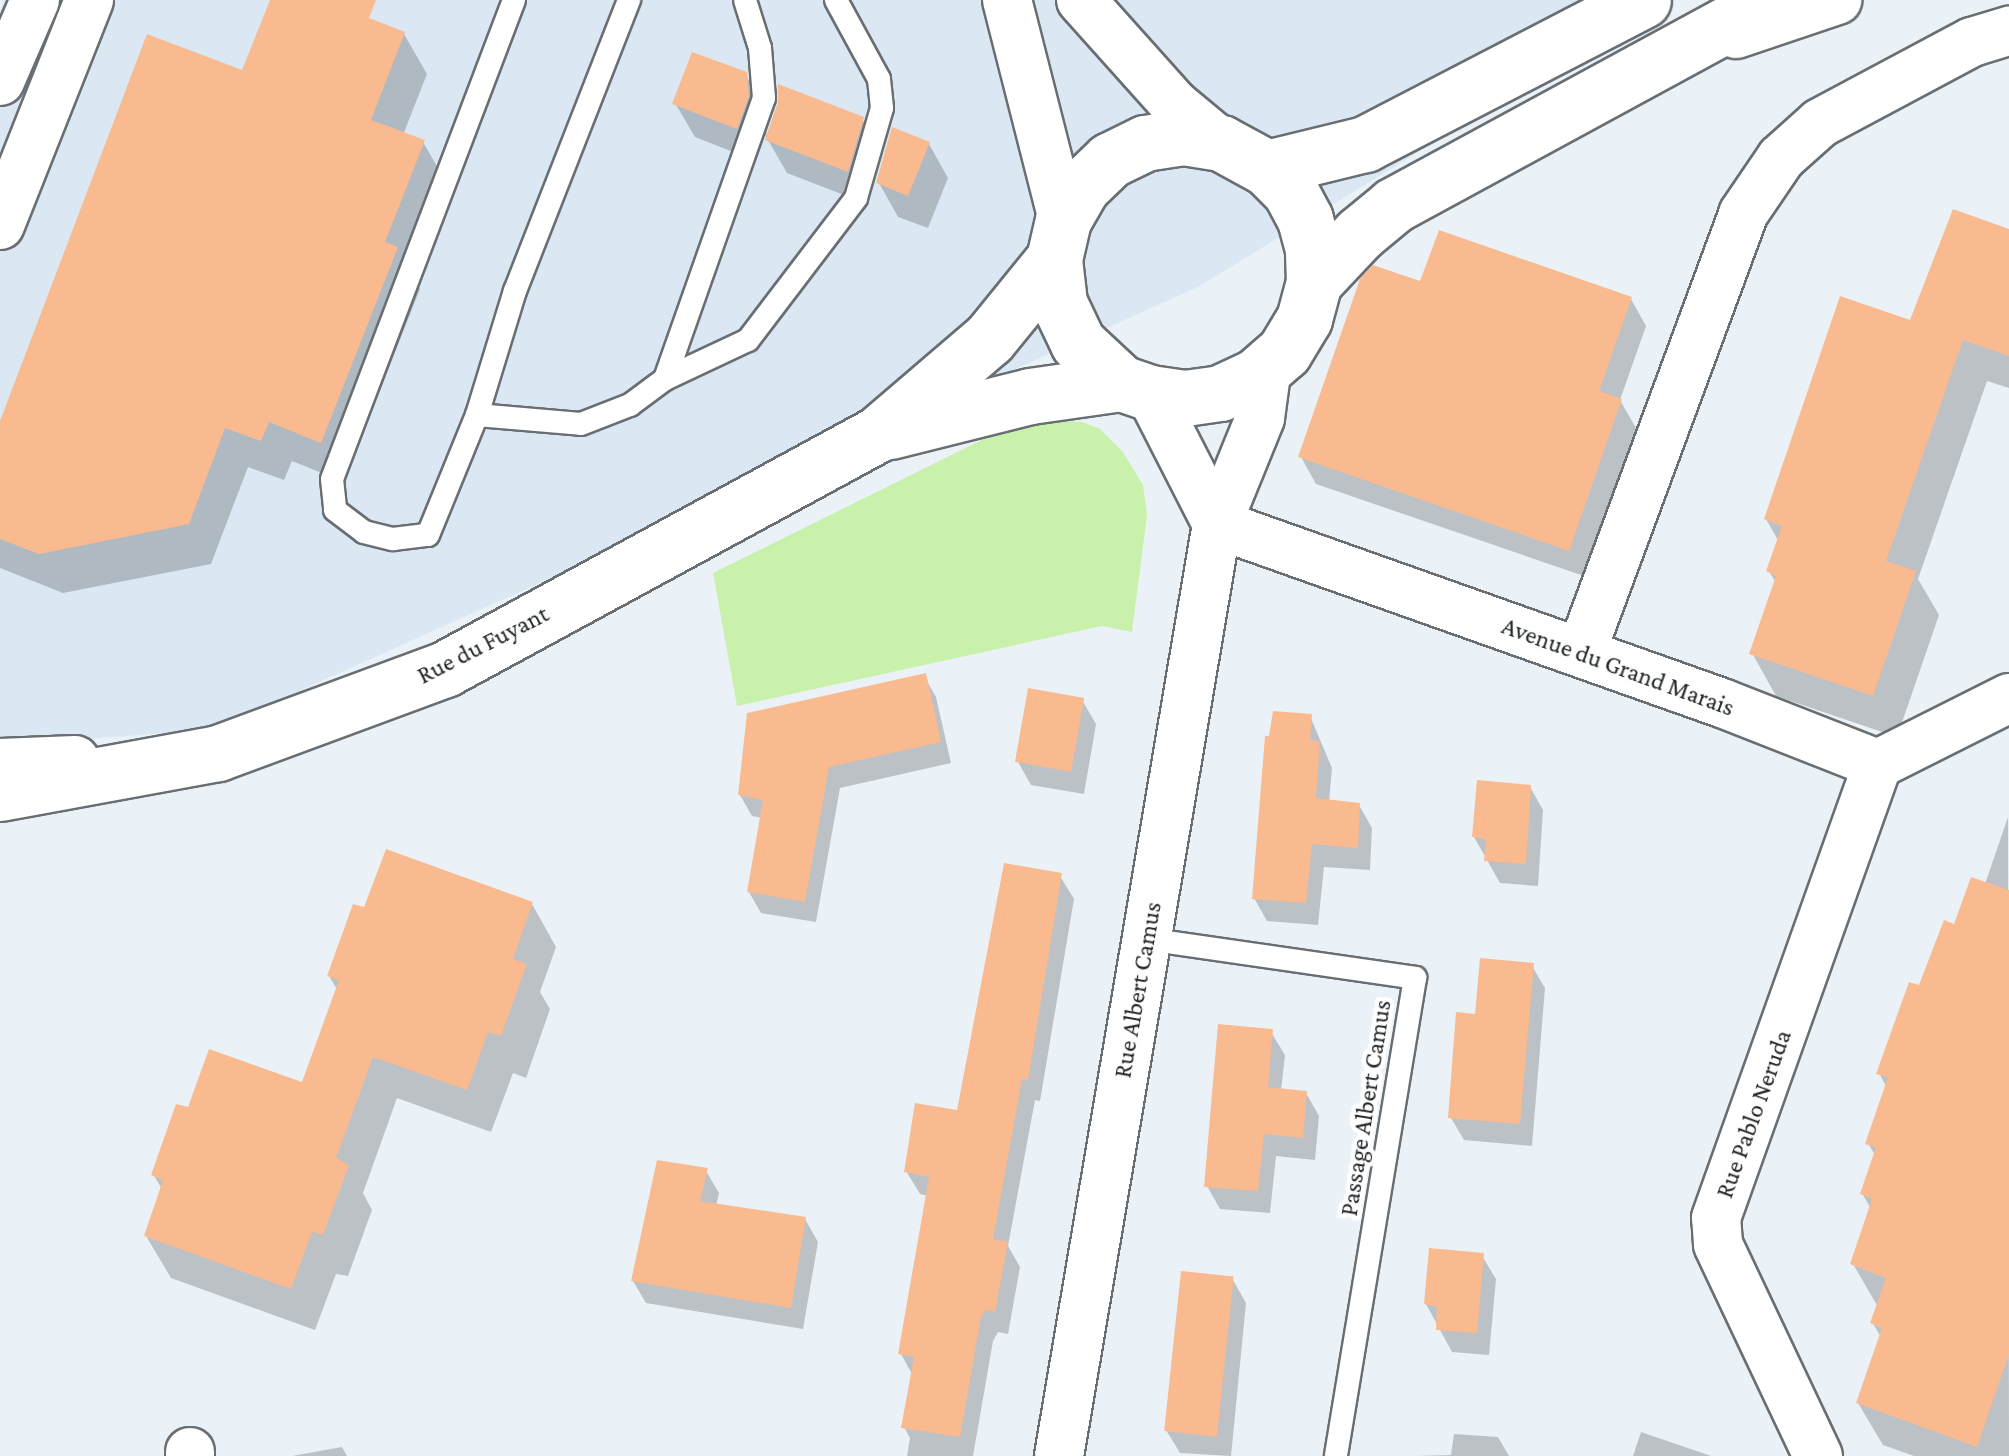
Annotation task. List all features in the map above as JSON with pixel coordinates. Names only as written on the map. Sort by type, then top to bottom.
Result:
[{"type":"street","points":[[0,81],[34,0]]},
{"type":"street","points":[[0,224],[88,0]]},
{"type":"street","points":[[1007,0],[1058,239],[1059,303],[1078,343],[1135,388],[1217,524]]},
{"type":"street","points":[[1081,0],[1174,104],[1290,191],[1306,219],[1314,249],[1314,282],[1304,319],[1284,352],[1268,366],[1220,393],[1185,398],[1135,388]]},
{"type":"street","points":[[1058,239],[1082,187],[1110,160],[1145,143],[1183,138],[1244,156],[1365,144],[1643,0]]},
{"type":"street","points":[[1314,282],[1359,234],[1394,205],[1771,0]]},
{"type":"street","points":[[1671,56],[1837,0]]},
{"type":"street","points":[[1582,653],[1743,214],[1772,172],[1820,122],[1972,42],[2009,30]]},
{"type":"street","name":"Rue du Fuyant","points":[[0,793],[218,754],[444,670],[878,434],[989,339],[1058,239]]},
{"type":"street","name":"Rue Albert Camus","points":[[1059,1456],[1217,524],[1260,418],[1268,366]]},
{"type":"street","name":"Rue du Fuyant","points":[[878,434],[1030,396],[1135,388]]},
{"type":"street","name":"Avenue du Grand Marais","points":[[1217,524],[1582,653],[1878,764]]},
{"type":"street","points":[[1878,764],[2009,698]]},
{"type":"street","points":[[0,764],[218,754]]},
{"type":"street","name":"Rue Pablo Neruda","points":[[1818,1456],[1718,1244],[1716,1218],[1878,764]]},
{"type":"lane","points":[[514,0],[332,479],[335,510],[364,532],[393,539],[428,535],[476,415],[514,291],[629,0]]},
{"type":"lane","points":[[665,379],[764,98],[760,48],[745,0]]},
{"type":"lane","points":[[476,415],[582,424],[630,405],[665,379],[748,340],[856,198],[882,108],[879,80],[836,0]]},
{"type":"lane","name":"Passage Albert Camus","points":[[1146,940],[1415,978],[1336,1456]]},
{"type":"shaded area","points":[[4,0],[1667,0],[1198,287],[215,729],[0,746],[0,11]]},
{"type":"green space","points":[[1024,419],[1082,422],[1100,429],[1123,452],[1143,485],[1147,515],[1132,632],[1102,626],[737,706],[713,573]]},
{"type":"building","points":[[270,0],[376,0],[369,18],[405,32],[371,120],[425,140],[385,242],[398,247],[321,443],[269,422],[261,441],[225,428],[189,524],[39,554],[0,539],[0,421],[147,34],[242,70]]},
{"type":"building","points":[[692,52],[747,72],[749,96],[737,129],[672,104]]},
{"type":"building","points":[[778,84],[864,117],[848,172],[765,140],[778,102]]},
{"type":"building","points":[[892,127],[930,142],[908,196],[876,183]]},
{"type":"building","points":[[1953,209],[2009,229],[2009,356],[1963,340],[1886,561],[1916,571],[1873,696],[1749,654],[1776,576],[1766,571],[1782,526],[1764,519],[1840,296],[1910,320]]},
{"type":"building","points":[[1439,230],[1632,297],[1599,391],[1622,399],[1569,551],[1298,457],[1360,279],[1373,265],[1420,281]]},
{"type":"building","points":[[926,673],[941,742],[829,767],[805,902],[747,892],[763,800],[738,795],[747,713]]},
{"type":"building","points":[[1028,688],[1084,698],[1071,772],[1015,762]]},
{"type":"building","points":[[1273,711],[1312,714],[1310,740],[1320,742],[1316,798],[1360,803],[1358,848],[1312,844],[1306,903],[1252,899],[1265,736],[1269,736]]},
{"type":"building","points":[[1477,780],[1531,785],[1526,864],[1484,861],[1486,839],[1472,837]]},
{"type":"building","points":[[386,849],[533,902],[513,959],[527,964],[501,1036],[488,1032],[467,1090],[373,1057],[336,1158],[349,1165],[323,1235],[312,1232],[291,1289],[144,1236],[163,1180],[151,1175],[176,1104],[188,1107],[209,1049],[302,1082],[339,980],[327,976],[353,904],[364,907]]},
{"type":"building","points":[[1004,863],[1062,873],[1028,1080],[1022,1079],[993,1239],[1008,1242],[995,1312],[985,1310],[981,1317],[960,1437],[901,1428],[914,1357],[898,1354],[929,1177],[904,1172],[915,1103],[957,1110]]},
{"type":"building","points":[[1971,877],[2009,890],[2009,1354],[1977,1447],[1856,1403],[1882,1328],[1870,1323],[1886,1278],[1850,1264],[1872,1199],[1860,1194],[1876,1147],[1865,1144],[1888,1077],[1876,1074],[1909,982],[1919,985],[1944,920],[1954,924]]},
{"type":"building","points":[[1480,958],[1534,963],[1520,1124],[1448,1118],[1456,1012],[1475,1014]]},
{"type":"building","points":[[1218,1024],[1273,1029],[1268,1087],[1307,1091],[1303,1138],[1264,1134],[1258,1191],[1204,1187]]},
{"type":"building","points":[[657,1160],[708,1168],[700,1201],[806,1217],[791,1308],[631,1281]]},
{"type":"building","points":[[1429,1248],[1484,1253],[1477,1333],[1436,1330],[1437,1307],[1424,1304]]},
{"type":"building","points":[[1181,1271],[1234,1277],[1217,1437],[1164,1431]]}]
